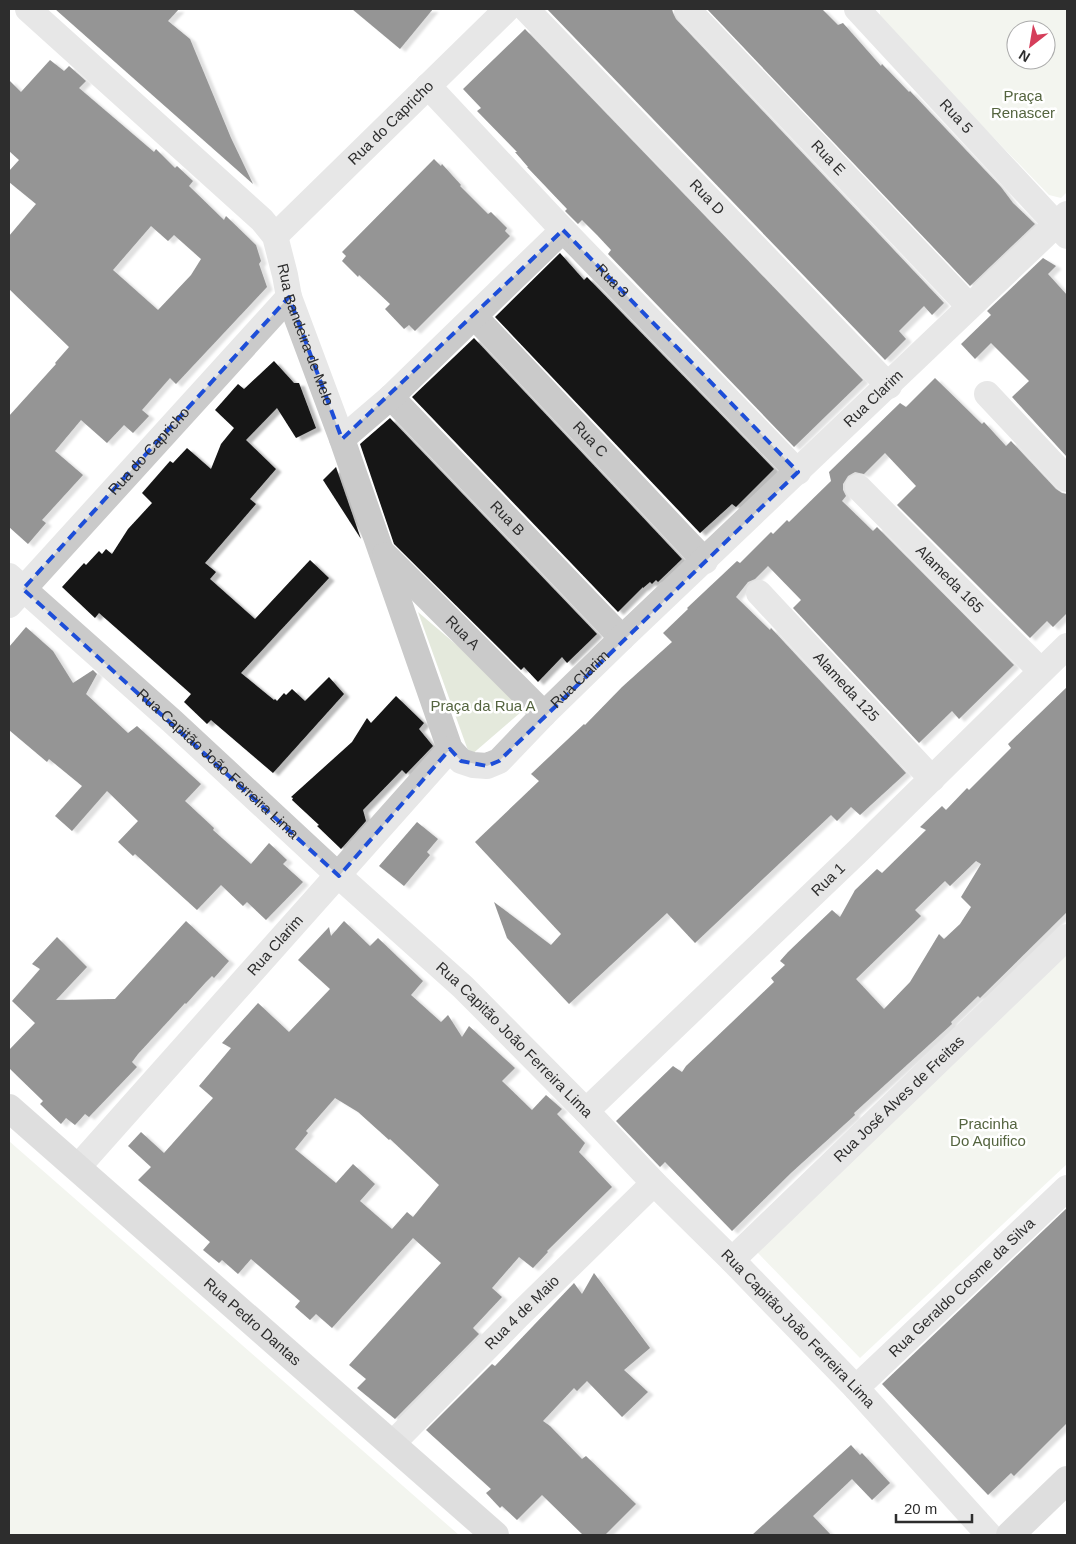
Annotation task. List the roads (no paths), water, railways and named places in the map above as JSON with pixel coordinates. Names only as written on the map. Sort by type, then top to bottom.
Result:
[{"type":"main road","name":"Rua Pedro Dantas","points":[[9,1108],[495,1535]]},
{"type":"main road","points":[[1010,1535],[1067,1480]]},
{"type":"street","name":"Rua Bandeira de Melo","points":[[28,9],[262,220],[275,236],[289,297],[382,551],[450,748]]},
{"type":"street","name":"Rua do Capricho","points":[[275,236],[507,9]]},
{"type":"street","name":"Rua D","points":[[526,9],[889,386]]},
{"type":"street","name":"Rua E","points":[[687,9],[969,306]]},
{"type":"street","name":"Rua 5","points":[[859,10],[1064,225]]},
{"type":"street","name":"Rua 3","points":[[428,86],[563,230],[798,472]]},
{"type":"street","name":"Rua Clarim","points":[[77,1168],[339,876],[450,748],[461,761],[473,765],[487,766],[499,760],[622,638],[889,386],[969,306],[1064,225]]},
{"type":"street","points":[[342,439],[392,397],[563,230]]},
{"type":"street","name":"Rua do Capricho","points":[[13,590],[289,297]]},
{"type":"street","name":"Rua C","points":[[475,317],[705,561]]},
{"type":"street","points":[[987,394],[1067,478]]},
{"type":"street","name":"Rua B","points":[[392,397],[622,638]]},
{"type":"street","name":"Alameda 165","points":[[858,487],[1041,671]]},
{"type":"street","name":"Rua A","points":[[382,551],[544,714]]},
{"type":"street","name":"Rua Capitão João Ferreira Lima","points":[[13,590],[172,721],[339,876],[463,987],[856,1388],[989,1535]]},
{"type":"street","name":"Alameda 125","points":[[759,594],[932,779]]},
{"type":"street","name":"Rua 1","points":[[586,1111],[932,779],[1067,646]]},
{"type":"street","name":"Rua José Alves de Freitas","points":[[732,1260],[1067,938]]},
{"type":"street","name":"Rua 4 de Maio","points":[[392,1444],[524,1310],[654,1183]]},
{"type":"street","name":"Rua Geraldo Cosme da Silva","points":[[856,1388],[1067,1188]]},
{"type":"park label","name":"Praça Renascer","points":[[1023,104]]},
{"type":"park label","name":"Praça da Rua A","points":[[483,706]]},
{"type":"park label","name":"Pracinha Do Aquifico","points":[[988,1132]]}]
